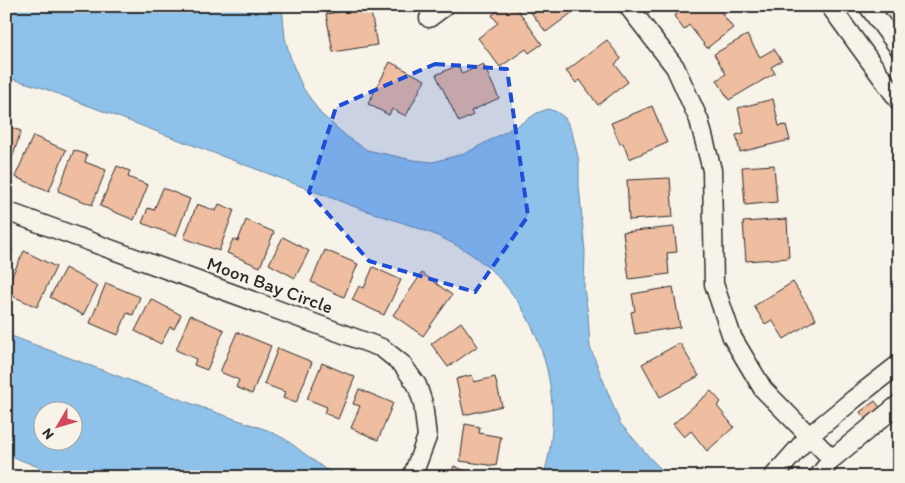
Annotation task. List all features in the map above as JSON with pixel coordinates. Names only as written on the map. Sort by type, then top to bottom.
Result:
[{"type":"street","points":[[429,18],[445,6]]},
{"type":"street","points":[[628,6],[675,67],[699,120],[712,170],[714,284],[732,337],[763,389],[832,460]]},
{"type":"street","points":[[830,6],[899,100]]},
{"type":"street","points":[[868,6],[899,48]]},
{"type":"street","name":"Moon Bay Circle","points":[[6,211],[382,348],[402,364],[417,385],[423,404],[427,437],[412,477]]},
{"type":"street","points":[[773,477],[810,436],[896,371]]},
{"type":"street","points":[[818,477],[832,460],[899,404]]},
{"type":"highlighted area","points":[[435,64],[507,69],[528,216],[475,292],[369,261],[309,192],[336,107]]},
{"type":"water","points":[[6,6],[282,6],[285,38],[292,63],[303,88],[321,114],[346,136],[367,150],[413,160],[433,162],[466,153],[537,113],[548,109],[557,112],[565,118],[572,132],[579,161],[579,185],[585,252],[584,289],[590,347],[620,423],[669,477],[543,477],[550,449],[552,420],[551,391],[545,362],[535,334],[522,308],[505,285],[484,264],[454,244],[420,229],[350,205],[40,87],[6,77]]},
{"type":"water","points":[[6,334],[267,430],[285,439],[325,469],[344,477],[63,477],[6,454]]},
{"type":"building","points":[[370,6],[377,45],[333,52],[326,14]]},
{"type":"building","points":[[505,6],[515,6],[542,44],[529,53],[526,49],[500,67],[478,38],[498,23],[492,15]]},
{"type":"building","points":[[526,6],[575,6],[577,9],[546,32]]},
{"type":"building","points":[[687,6],[720,6],[718,8],[733,28],[707,48],[689,25],[684,30],[674,16]]},
{"type":"building","points":[[747,35],[760,57],[774,49],[782,61],[771,67],[775,73],[729,100],[717,80],[726,74],[714,54]]},
{"type":"building","points":[[607,40],[621,59],[615,64],[628,82],[598,105],[580,80],[576,83],[566,71]]},
{"type":"building","points":[[390,62],[425,80],[406,116],[392,109],[389,115],[368,104]]},
{"type":"building","points":[[483,64],[499,98],[471,111],[473,115],[459,122],[436,75],[458,65],[462,74]]},
{"type":"building","points":[[773,99],[779,126],[786,125],[790,140],[740,152],[736,135],[744,133],[738,108]]},
{"type":"building","points":[[652,106],[667,143],[629,159],[623,143],[620,144],[611,123]]},
{"type":"building","points":[[6,126],[21,131],[7,174],[6,174]]},
{"type":"building","points":[[33,136],[66,150],[49,191],[15,177]]},
{"type":"building","points":[[74,150],[87,155],[85,162],[106,170],[92,205],[58,191]]},
{"type":"building","points":[[774,165],[777,202],[745,205],[742,167]]},
{"type":"building","points":[[117,166],[130,171],[128,177],[148,185],[134,220],[100,206]]},
{"type":"building","points":[[670,178],[673,217],[629,220],[627,180]]},
{"type":"building","points":[[163,188],[190,199],[176,236],[142,223],[148,208],[154,210]]},
{"type":"building","points":[[197,204],[216,211],[219,204],[234,210],[219,251],[184,238]]},
{"type":"building","points":[[787,219],[789,258],[746,261],[743,222]]},
{"type":"building","points":[[246,220],[274,232],[260,267],[227,253],[233,239],[238,241]]},
{"type":"building","points":[[674,227],[677,252],[667,253],[669,274],[629,279],[623,232]]},
{"type":"building","points":[[283,237],[309,251],[295,278],[269,264]]},
{"type":"building","points":[[6,246],[13,249],[7,266],[6,265]]},
{"type":"building","points":[[325,250],[358,264],[344,297],[311,282]]},
{"type":"building","points":[[24,251],[56,267],[37,307],[6,293],[6,288]]},
{"type":"building","points":[[373,267],[401,280],[384,315],[352,300],[359,286],[364,288]]},
{"type":"building","points":[[65,268],[98,286],[83,315],[50,297]]},
{"type":"building","points":[[422,273],[452,295],[423,336],[393,315]]},
{"type":"building","points":[[793,282],[816,319],[784,339],[772,320],[765,324],[754,306]]},
{"type":"building","points":[[106,283],[140,297],[133,315],[127,313],[118,335],[90,323]]},
{"type":"building","points":[[673,287],[680,327],[635,334],[631,312],[635,311],[632,294]]},
{"type":"building","points":[[151,299],[181,315],[174,329],[170,327],[161,344],[135,331]]},
{"type":"building","points":[[190,315],[224,330],[207,370],[194,365],[196,359],[176,350]]},
{"type":"building","points":[[461,322],[478,346],[448,367],[431,344]]},
{"type":"building","points":[[237,332],[271,346],[252,394],[236,387],[239,380],[220,372]]},
{"type":"building","points":[[680,343],[699,376],[660,397],[642,364]]},
{"type":"building","points":[[278,348],[312,362],[296,403],[283,398],[285,392],[264,384]]},
{"type":"building","points":[[322,363],[355,377],[338,419],[324,413],[327,407],[307,399]]},
{"type":"building","points":[[472,375],[474,382],[495,377],[502,406],[464,415],[456,379]]},
{"type":"building","points":[[359,389],[393,403],[378,440],[351,428],[360,406],[353,404]]},
{"type":"building","points":[[711,391],[721,402],[717,406],[734,427],[707,451],[691,431],[684,437],[673,424]]},
{"type":"building","points":[[875,401],[882,410],[867,421],[860,412]]},
{"type":"building","points":[[465,424],[480,427],[479,433],[501,437],[496,466],[460,461]]},
{"type":"building","points":[[454,466],[479,477],[450,477]]}]
